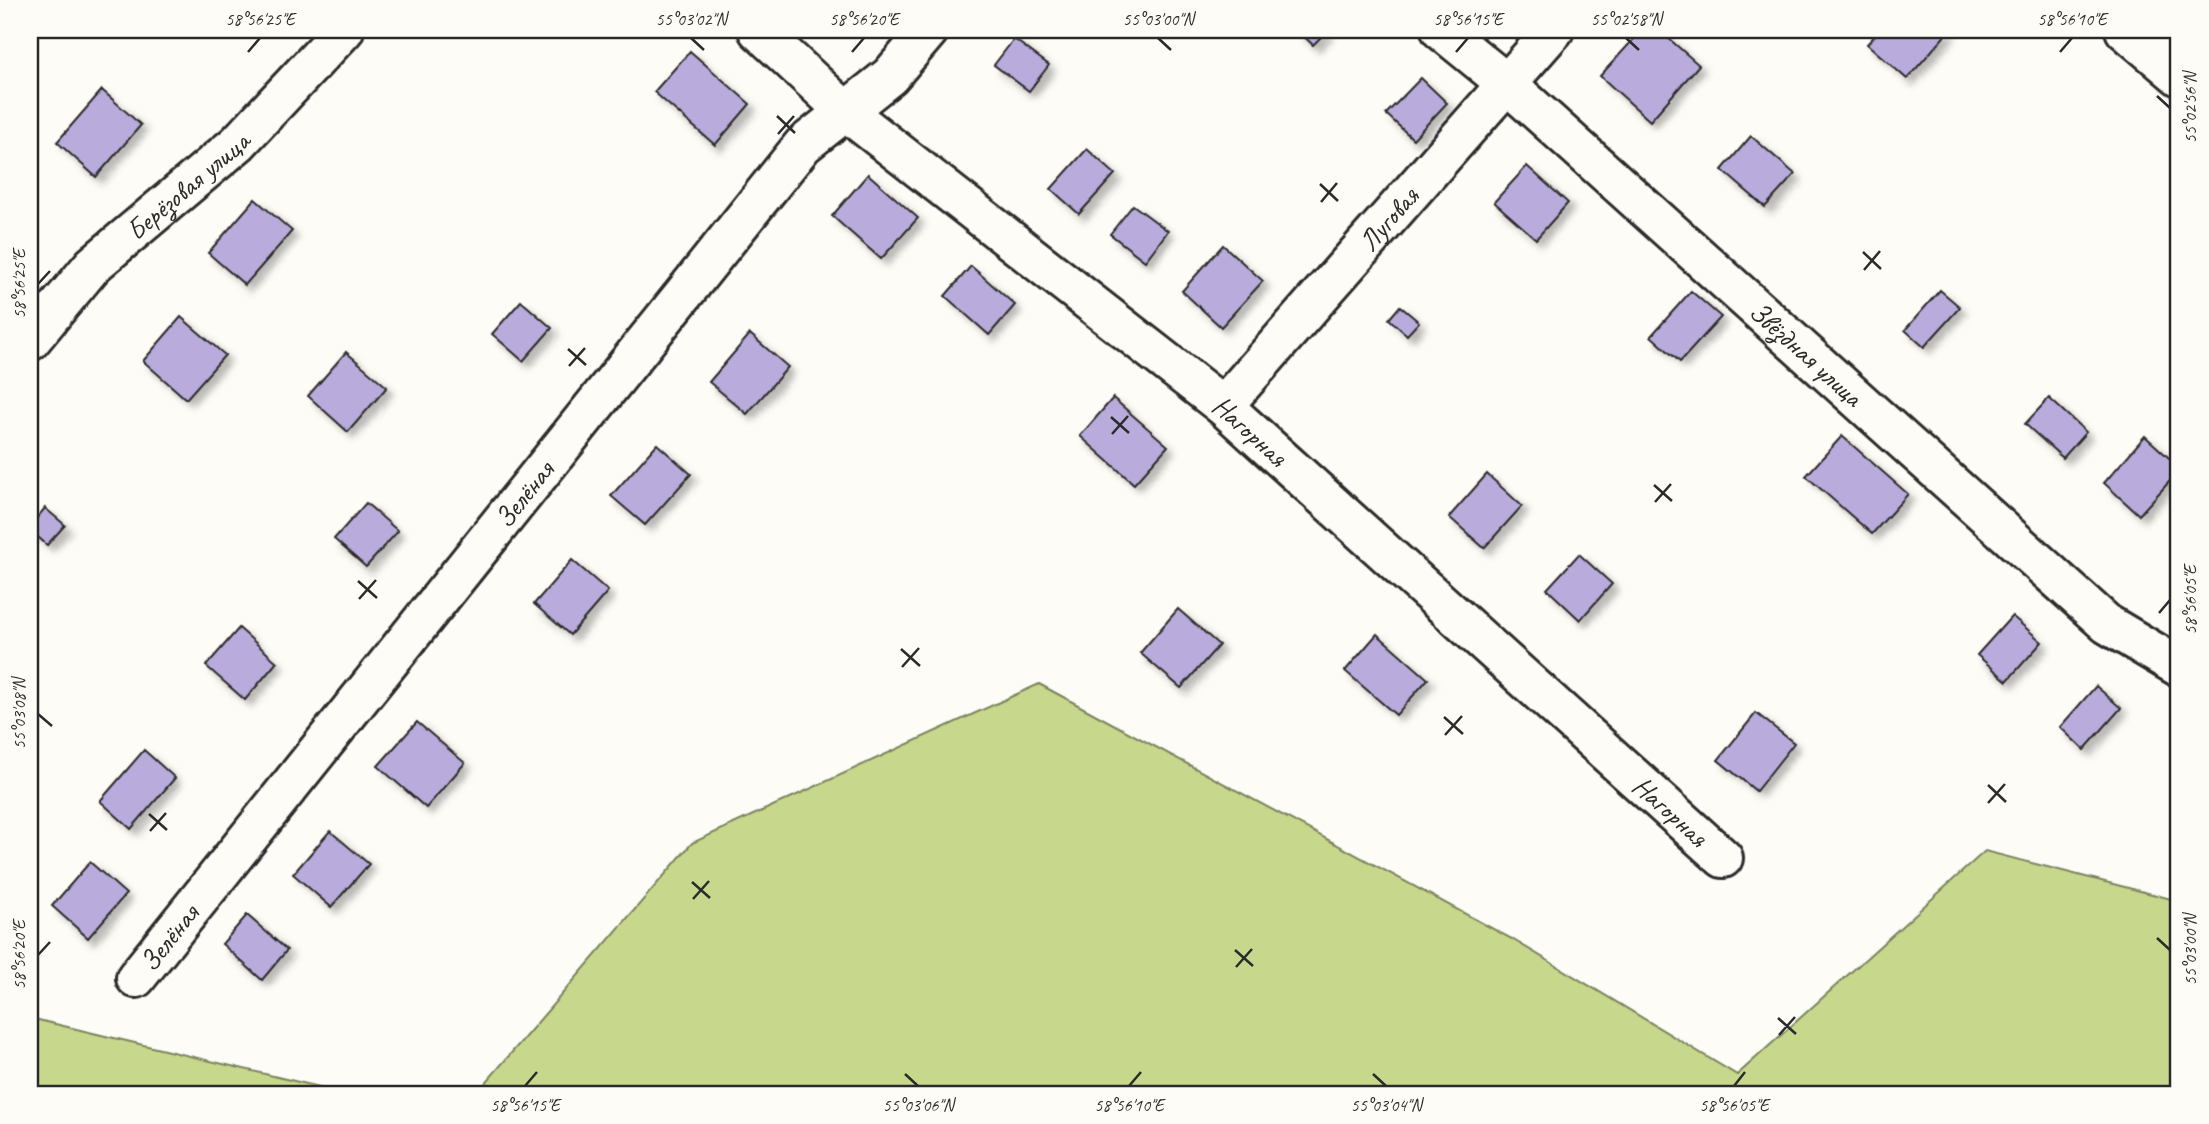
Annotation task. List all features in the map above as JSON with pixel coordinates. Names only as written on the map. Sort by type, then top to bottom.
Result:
[{"type":"street","name":"Берёзовая улица","points":[[30,341],[93,265],[238,143],[344,30]]},
{"type":"street","name":"Нагорная","points":[[758,30],[844,110],[1223,405],[1723,858]]},
{"type":"street","name":"Зелёная","points":[[136,978],[803,145],[890,76],[929,30]]},
{"type":"street","name":"Звёздная улица","points":[[1441,30],[1506,83],[2107,624],[2179,667]]},
{"type":"street","name":"Луговая","points":[[1223,405],[1554,30]]},
{"type":"street","points":[[2125,30],[2173,59]]},
{"type":"green space","points":[[1039,684],[1512,939],[1737,1075],[1985,851],[2179,901],[2179,1094],[476,1094],[692,843]]},
{"type":"green space","points":[[30,1018],[349,1094],[30,1094]]},
{"type":"building","points":[[1297,30],[1328,30],[1313,45]]},
{"type":"building","points":[[1642,30],[1659,30],[1699,65],[1650,121],[1600,76]]},
{"type":"building","points":[[1880,30],[1949,31],[1907,79],[1867,44]]},
{"type":"building","points":[[1014,39],[1049,65],[1029,91],[994,65]]},
{"type":"building","points":[[690,51],[750,104],[715,145],[654,92]]},
{"type":"building","points":[[1421,78],[1447,103],[1413,139],[1386,114]]},
{"type":"building","points":[[102,90],[141,125],[96,177],[57,142]]},
{"type":"building","points":[[1751,136],[1795,174],[1765,207],[1722,170]]},
{"type":"building","points":[[1087,149],[1115,174],[1079,214],[1051,189]]},
{"type":"building","points":[[1527,166],[1568,203],[1536,239],[1494,202]]},
{"type":"building","points":[[868,174],[918,218],[881,259],[832,216]]},
{"type":"building","points":[[255,199],[292,231],[245,285],[208,253]]},
{"type":"building","points":[[1133,205],[1168,231],[1145,261],[1110,234]]},
{"type":"building","points":[[1223,245],[1263,281],[1221,327],[1182,291]]},
{"type":"building","points":[[971,266],[1015,305],[989,335],[945,296]]},
{"type":"building","points":[[1940,290],[1960,307],[1924,347],[1905,330]]},
{"type":"building","points":[[1691,291],[1721,317],[1680,362],[1651,336]]},
{"type":"building","points":[[521,301],[552,328],[523,361],[492,334]]},
{"type":"building","points":[[1400,306],[1419,322],[1407,335],[1389,319]]},
{"type":"building","points":[[181,317],[225,355],[186,399],[143,361]]},
{"type":"building","points":[[750,334],[788,367],[747,414],[709,382]]},
{"type":"building","points":[[346,352],[387,387],[348,432],[308,396]]},
{"type":"building","points":[[1113,398],[1168,446],[1134,484],[1080,436]]},
{"type":"building","points":[[2049,398],[2086,432],[2063,458],[2025,424]]},
{"type":"building","points":[[1842,436],[1908,494],[1872,534],[1806,476]]},
{"type":"building","points":[[2145,436],[2179,467],[2179,471],[2139,515],[2104,483]]},
{"type":"building","points":[[657,444],[691,474],[645,525],[611,496]]},
{"type":"building","points":[[1487,474],[1522,506],[1484,548],[1449,517]]},
{"type":"building","points":[[366,503],[398,531],[366,567],[334,539]]},
{"type":"building","points":[[45,508],[65,525],[47,545],[30,530],[30,526]]},
{"type":"building","points":[[1579,554],[1612,584],[1580,620],[1547,589]]},
{"type":"building","points":[[572,560],[608,591],[570,635],[534,604]]},
{"type":"building","points":[[1178,609],[1219,645],[1181,688],[1140,653]]},
{"type":"building","points":[[2012,616],[2042,642],[2007,681],[1977,655]]},
{"type":"building","points":[[239,628],[277,662],[245,700],[206,666]]},
{"type":"building","points":[[1377,634],[1428,679],[1396,715],[1345,671]]},
{"type":"building","points":[[2096,686],[2121,708],[2084,750],[2060,727]]},
{"type":"building","points":[[1756,713],[1794,743],[1756,791],[1718,760]]},
{"type":"building","points":[[417,722],[465,763],[426,808],[378,766]]},
{"type":"building","points":[[144,750],[175,778],[131,829],[100,801]]},
{"type":"building","points":[[330,831],[369,864],[331,907],[293,874]]},
{"type":"building","points":[[90,862],[126,894],[88,938],[52,906]]},
{"type":"building","points":[[247,915],[287,950],[262,980],[222,944]]}]
